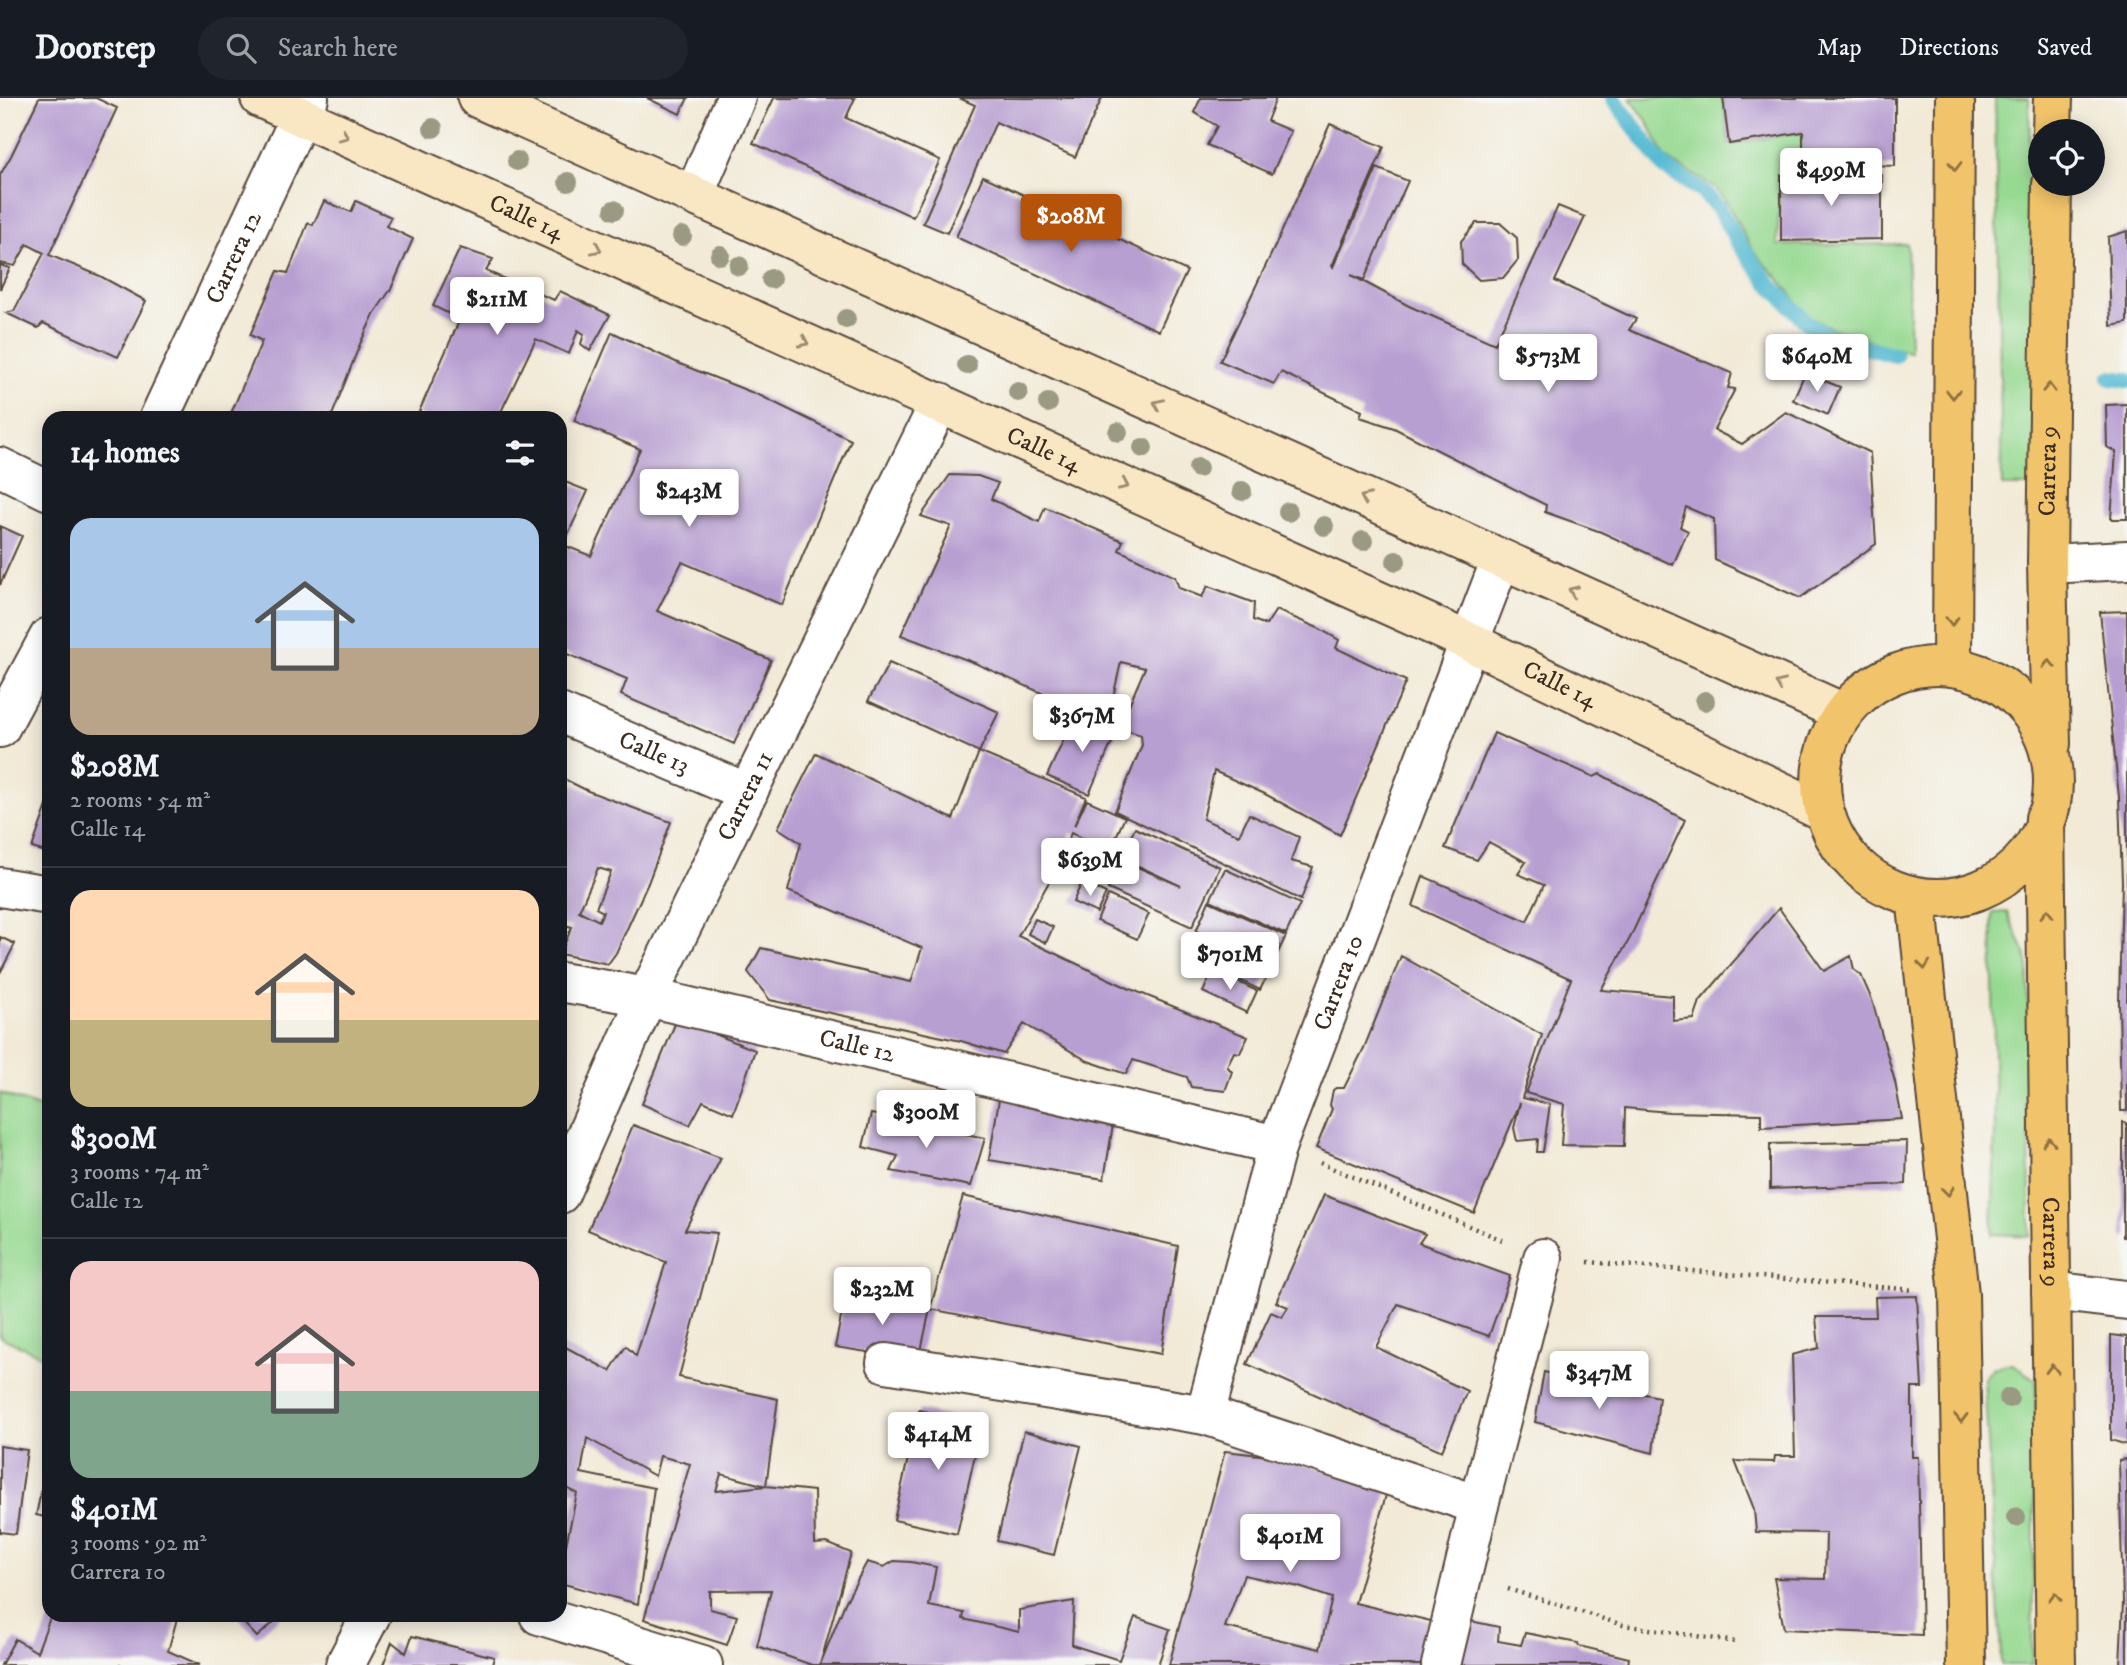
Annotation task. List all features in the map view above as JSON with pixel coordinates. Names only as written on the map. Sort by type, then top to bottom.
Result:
[{"type":"main road","points":[[1952,667],[1955,98]]},
{"type":"main road","points":[[2052,119],[2053,98]]},
{"type":"main road","name":"Carrera 9","points":[[2051,757],[2047,564],[2052,196]]},
{"type":"main road","points":[[1921,667],[1952,667],[1980,674],[2005,687],[2027,706],[2042,730],[2051,757],[2054,788],[2034,848],[2011,873],[1983,889],[1950,898],[1916,897],[1895,891],[1876,881],[1842,851],[1824,812],[1820,786],[1822,760],[1830,735],[1842,712],[1865,690],[1891,675],[1921,667]]},
{"type":"main road","name":"Carrera 9","points":[[2045,818],[2056,1665]]},
{"type":"main road","points":[[1916,897],[1959,1294],[1966,1665]]},
{"type":"street","name":"Calle 14","points":[[260,98],[304,107],[940,402],[1470,642],[1824,812]]},
{"type":"street","points":[[477,98],[1842,712]]},
{"type":"street","points":[[694,195],[736,98]]},
{"type":"street","name":"Carrera 12","points":[[162,411],[304,107]]},
{"type":"street","name":"Carrera 11","points":[[567,1179],[647,997],[940,402]]},
{"type":"street","points":[[0,467],[42,488]]},
{"type":"street","name":"Carrera 10","points":[[1205,1415],[1277,1145],[1501,559]]},
{"type":"street","points":[[2047,564],[2127,560]]},
{"type":"street","points":[[0,728],[42,650]]},
{"type":"street","name":"Calle 13","points":[[567,716],[748,793]]},
{"type":"street","points":[[0,887],[42,894]]},
{"type":"street","name":"Calle 12","points":[[567,983],[647,997],[1277,1145]]},
{"type":"street","points":[[1441,1665],[1543,1258]]},
{"type":"street","points":[[2051,1291],[2127,1300]]},
{"type":"street","points":[[886,1363],[1205,1415],[1479,1505]]},
{"type":"street","points":[[345,1665],[367,1622]]},
{"type":"street","points":[[562,1622],[703,1665]]},
{"type":"path","points":[[1277,1145],[1543,1258],[1959,1294]]},
{"type":"path","points":[[1504,1578],[1508,1590],[1623,1625],[1736,1642]]},
{"type":"green space","points":[[1630,98],[1723,98],[1729,144],[1803,132],[1803,162],[1807,175],[1781,176],[1777,245],[1907,244],[1910,351],[1836,330],[1809,317],[1753,251],[1727,203],[1714,187],[1666,158],[1647,121]]},
{"type":"green space","points":[[1995,98],[2029,98],[2028,196],[2031,196],[2035,486],[2002,486]]},
{"type":"green space","points":[[2007,912],[2028,960],[2030,1236],[1992,1234],[1995,1130],[1992,913]]},
{"type":"green space","points":[[0,1093],[42,1108],[42,1356],[0,1337]]},
{"type":"green space","points":[[2011,1363],[2036,1380],[2032,1665],[2001,1665],[1984,1378],[1993,1368]]},
{"type":"building","points":[[39,98],[96,98],[117,108],[49,255],[100,276],[146,301],[118,357],[43,323],[38,328],[6,313],[14,311],[44,253],[27,244],[15,266],[0,263],[0,175]]},
{"type":"building","points":[[647,98],[688,98],[680,114]]},
{"type":"building","points":[[774,98],[855,98],[846,118],[940,160],[913,217],[753,143]]},
{"type":"building","points":[[959,98],[1102,98],[1075,157],[996,122],[947,233],[923,223],[975,105]]},
{"type":"building","points":[[1201,98],[1276,98],[1267,121],[1291,131],[1272,174],[1207,145],[1217,126],[1194,112]]},
{"type":"building","points":[[1723,98],[1895,98],[1895,166],[1803,162],[1803,132],[1729,144]]},
{"type":"building","points":[[1330,124],[1384,147],[1333,267],[1377,168],[1408,181],[1364,280],[1351,275],[1409,306],[1495,344],[1558,206],[1585,217],[1555,281],[1636,319],[1629,330],[1732,373],[1728,388],[1735,389],[1714,430],[1742,444],[1786,412],[1870,453],[1876,544],[1800,598],[1715,560],[1714,519],[1686,507],[1680,527],[1688,531],[1673,565],[1601,532],[1545,512],[1546,505],[1394,428],[1360,417],[1362,411],[1281,372],[1274,384],[1220,361]]},
{"type":"building","points":[[1781,175],[1882,175],[1882,239],[1781,241]]},
{"type":"building","points":[[983,176],[1187,271],[1159,331],[956,237]]},
{"type":"building","points":[[324,201],[351,212],[356,201],[391,217],[386,226],[413,239],[391,289],[374,314],[360,344],[334,411],[232,411],[262,341],[250,335],[278,271],[288,273],[308,223],[313,225]]},
{"type":"building","points":[[1476,223],[1500,223],[1517,238],[1518,260],[1503,278],[1479,280],[1462,264],[1461,241]]},
{"type":"building","points":[[2127,231],[2127,323],[2111,326],[2108,237]]},
{"type":"building","points":[[460,248],[493,259],[486,271],[554,300],[560,291],[610,315],[590,351],[581,344],[584,334],[578,330],[569,354],[536,339],[501,411],[419,411],[460,319],[433,306]]},
{"type":"building","points":[[0,265],[10,268],[0,289]]},
{"type":"building","points":[[612,332],[680,364],[761,396],[851,440],[782,605],[682,562],[657,611],[771,660],[734,744],[621,695],[627,679],[567,654],[567,547],[591,556],[640,449],[574,421]]},
{"type":"building","points":[[1805,373],[1840,387],[1828,415],[1793,400]]},
{"type":"building","points":[[2127,404],[2127,519],[2111,519],[2116,452],[2107,447],[2106,405]]},
{"type":"building","points":[[950,475],[978,476],[998,483],[991,499],[1039,522],[1045,507],[1123,541],[1119,550],[1175,577],[1179,588],[1202,597],[1208,586],[1254,603],[1253,620],[1266,625],[1276,610],[1339,640],[1336,648],[1406,681],[1340,835],[1265,794],[1214,771],[1203,819],[1239,835],[1249,814],[1299,837],[1291,861],[1313,867],[1301,900],[1115,811],[1142,745],[1141,735],[1119,728],[975,663],[901,635],[951,526],[921,516]],"holes":[[[1121,662],[1145,668],[1119,728],[1111,706]]]},
{"type":"building","points":[[567,483],[588,491],[567,536]]},
{"type":"building","points":[[0,526],[22,536],[0,585]]},
{"type":"building","points":[[2127,611],[2127,1111],[2121,1111],[2119,1002],[2122,882],[2119,797],[2100,612]]},
{"type":"building","points":[[889,663],[999,712],[979,752],[868,701]]},
{"type":"building","points":[[1076,713],[1117,731],[1089,794],[1047,776]]},
{"type":"building","points":[[1494,733],[1594,777],[1600,774],[1685,820],[1630,938],[1601,990],[1673,996],[1673,1021],[1694,1019],[1700,1001],[1779,908],[1824,971],[1851,956],[1854,970],[1861,975],[1872,1000],[1895,1082],[1902,1119],[1761,1127],[1761,1114],[1625,1108],[1624,1146],[1561,1145],[1564,1104],[1526,1093],[1571,979],[1413,906],[1423,876],[1527,921],[1544,885],[1518,874],[1526,862],[1489,842],[1477,860],[1445,848]]},
{"type":"building","points":[[979,752],[1086,797],[1074,826],[1087,800],[1125,817],[1110,850],[1071,833],[1057,868],[1018,936],[1128,988],[1248,1037],[1240,1053],[1234,1052],[1227,1066],[1232,1072],[1225,1091],[1191,1087],[1187,1077],[1133,1060],[1126,1074],[1088,1061],[1024,1024],[1004,1054],[961,1041],[770,1000],[748,972],[761,948],[911,982],[922,948],[788,891],[801,843],[778,828],[816,753],[953,819]]},
{"type":"building","points":[[567,780],[671,822],[648,883],[616,953],[608,964],[567,955],[567,938],[572,927],[567,926]],"holes":[[[598,868],[611,872],[596,908],[603,912],[599,921],[579,911]]]},
{"type":"building","points":[[42,820],[42,851],[32,848]]},
{"type":"building","points":[[1135,828],[1220,867],[1192,927],[1108,889],[1121,860],[1181,886],[1121,858]]},
{"type":"building","points":[[1071,840],[1111,857],[1099,885],[1058,867]]},
{"type":"building","points":[[1225,869],[1300,904],[1286,934],[1210,900]]},
{"type":"building","points":[[1082,882],[1106,893],[1097,913],[1073,902]]},
{"type":"building","points":[[1108,895],[1149,914],[1137,939],[1097,921]]},
{"type":"building","points":[[1209,901],[1286,936],[1272,965],[1196,931]]},
{"type":"building","points":[[1035,919],[1053,927],[1046,943],[1028,934]]},
{"type":"building","points":[[0,937],[15,944],[0,973]]},
{"type":"building","points":[[1226,947],[1271,968],[1260,990],[1215,968]]},
{"type":"building","points":[[1401,956],[1542,1035],[1522,1098],[1550,1104],[1543,1152],[1537,1152],[1538,1139],[1517,1141],[1514,1128],[1520,1103],[1474,1213],[1316,1148],[1332,1109],[1330,1105],[1333,1090],[1344,1088],[1364,1048]]},
{"type":"building","points":[[1213,970],[1257,991],[1247,1013],[1203,992]]},
{"type":"building","points":[[677,1019],[755,1050],[733,1114],[703,1101],[690,1125],[642,1104]]},
{"type":"building","points":[[1000,1093],[1115,1113],[1104,1179],[989,1160]]},
{"type":"building","points":[[871,1114],[985,1138],[971,1186],[891,1171],[898,1156],[863,1147]]},
{"type":"building","points":[[2123,1122],[2127,1123],[2127,1237],[2123,1237]]},
{"type":"building","points":[[633,1125],[721,1158],[685,1230],[717,1233],[679,1377],[778,1399],[766,1486],[814,1491],[815,1544],[827,1543],[851,1553],[820,1665],[812,1665],[757,1646],[771,1590],[710,1591],[710,1609],[737,1616],[727,1645],[644,1619],[690,1464],[660,1456],[655,1476],[587,1438],[581,1473],[654,1488],[638,1604],[567,1585],[567,1540],[577,1493],[567,1488],[567,1348],[610,1371],[626,1346],[636,1356],[666,1262],[588,1230]],"holes":[[[721,1474],[766,1486],[716,1491]]]},
{"type":"building","points":[[1907,1141],[1906,1184],[1770,1189],[1770,1144]]},
{"type":"building","points":[[1324,1195],[1425,1234],[1419,1243],[1510,1276],[1489,1336],[1398,1304],[1376,1347],[1467,1391],[1442,1451],[1247,1364],[1271,1312],[1282,1317],[1288,1307],[1276,1302]]},
{"type":"building","points":[[963,1196],[1178,1246],[1161,1354],[930,1309]]},
{"type":"building","points":[[846,1292],[930,1309],[919,1360],[835,1347]]},
{"type":"building","points":[[1917,1296],[1922,1388],[1912,1388],[1912,1457],[1918,1457],[1922,1635],[1784,1629],[1774,1578],[1825,1579],[1826,1533],[1756,1532],[1754,1509],[1735,1461],[1774,1462],[1775,1456],[1795,1456],[1792,1355],[1819,1348],[1816,1317],[1876,1317],[1875,1297]]},
{"type":"building","points":[[2111,1335],[2127,1337],[2127,1445],[2111,1440]]},
{"type":"building","points":[[1544,1372],[1659,1397],[1653,1453],[1535,1422]]},
{"type":"building","points":[[919,1410],[982,1424],[957,1534],[894,1520]]},
{"type":"building","points":[[1024,1431],[1081,1446],[1054,1555],[997,1541]]},
{"type":"building","points":[[0,1446],[27,1450],[16,1534],[0,1532]]},
{"type":"building","points":[[1225,1451],[1276,1457],[1388,1488],[1355,1603],[1435,1622],[1425,1665],[1169,1665]],"holes":[[[1244,1575],[1299,1587],[1332,1598],[1320,1649],[1225,1627]]]},
{"type":"building","points":[[2127,1459],[2127,1665],[2120,1665],[2123,1602],[2119,1460]]},
{"type":"building","points":[[42,1487],[42,1516],[36,1515]]},
{"type":"building","points":[[894,1561],[936,1567],[929,1606],[964,1613],[963,1619],[1019,1632],[1019,1610],[1074,1601],[1072,1645],[1119,1660],[1135,1617],[1170,1629],[1158,1665],[820,1665],[845,1603],[867,1562],[884,1567]]},
{"type":"building","points":[[1461,1619],[1499,1627],[1498,1641],[1521,1645],[1525,1633],[1578,1643],[1579,1646],[1629,1658],[1628,1665],[1454,1665]]},
{"type":"building","points":[[48,1622],[176,1622],[168,1651],[200,1665],[1,1665],[15,1639],[37,1652]]},
{"type":"building","points":[[243,1622],[274,1622],[257,1637]]},
{"type":"building","points":[[412,1636],[494,1657],[492,1665],[383,1665],[392,1642],[406,1653]]},
{"type":"waterway","points":[[1613,98],[1664,167],[1703,192],[1718,208],[1739,244],[1768,282],[1809,325],[1840,341],[1895,355]]},
{"type":"waterway","points":[[2110,378],[2127,380]]}]
